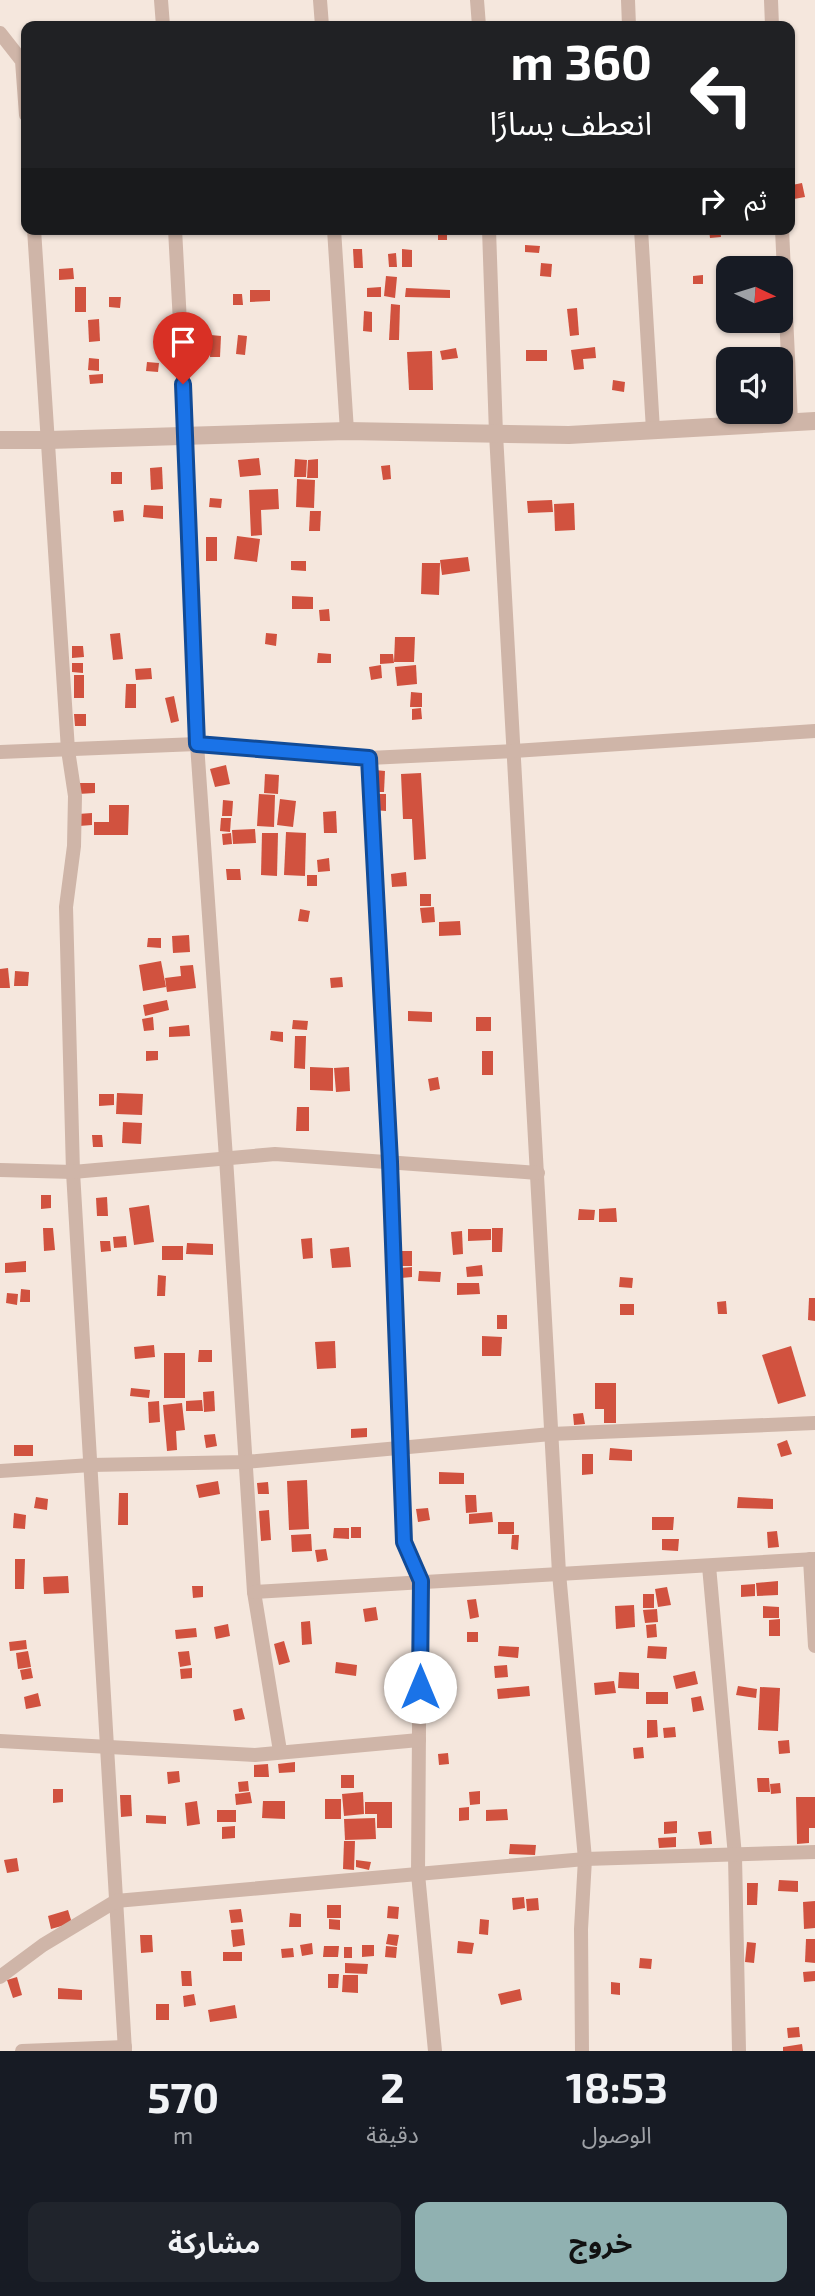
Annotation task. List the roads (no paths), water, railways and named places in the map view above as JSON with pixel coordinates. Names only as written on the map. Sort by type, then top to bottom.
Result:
[{"type":"street","points":[[161,0],[163,21]]},
{"type":"street","points":[[320,0],[322,21]]},
{"type":"street","points":[[477,0],[479,21]]},
{"type":"street","points":[[628,0],[629,21]]},
{"type":"street","points":[[771,0],[772,21]]},
{"type":"street","points":[[0,33],[21,60]]},
{"type":"street","points":[[22,2051],[125,2049],[74,1172],[66,907],[74,846],[75,796],[68,750],[34,235]]},
{"type":"street","points":[[174,235],[186,436],[197,744],[254,1592],[280,1751]]},
{"type":"street","points":[[334,235],[346,431]]},
{"type":"street","points":[[489,235],[496,433],[559,1573],[585,1859],[580,1929],[582,2051]]},
{"type":"street","points":[[641,235],[653,430]]},
{"type":"street","points":[[782,235],[788,347]]},
{"type":"street","points":[[793,422],[815,421]]},
{"type":"street","points":[[0,439],[49,440],[346,431],[569,435],[756,424]]},
{"type":"street","points":[[0,752],[197,744],[369,758],[815,731]]},
{"type":"street","points":[[369,758],[390,1162],[404,1542],[421,1581],[418,1874],[435,2051]]},
{"type":"street","points":[[0,1170],[74,1172],[275,1154],[538,1173]]},
{"type":"street","points":[[0,1471],[91,1465],[245,1462],[551,1434],[815,1423]]},
{"type":"street","points":[[254,1592],[812,1559],[815,1646]]},
{"type":"street","points":[[709,1566],[735,1856],[739,2051]]},
{"type":"street","points":[[0,1741],[255,1755],[419,1740]]},
{"type":"street","points":[[0,1976],[43,1945],[116,1901],[585,1859],[815,1852]]}]
